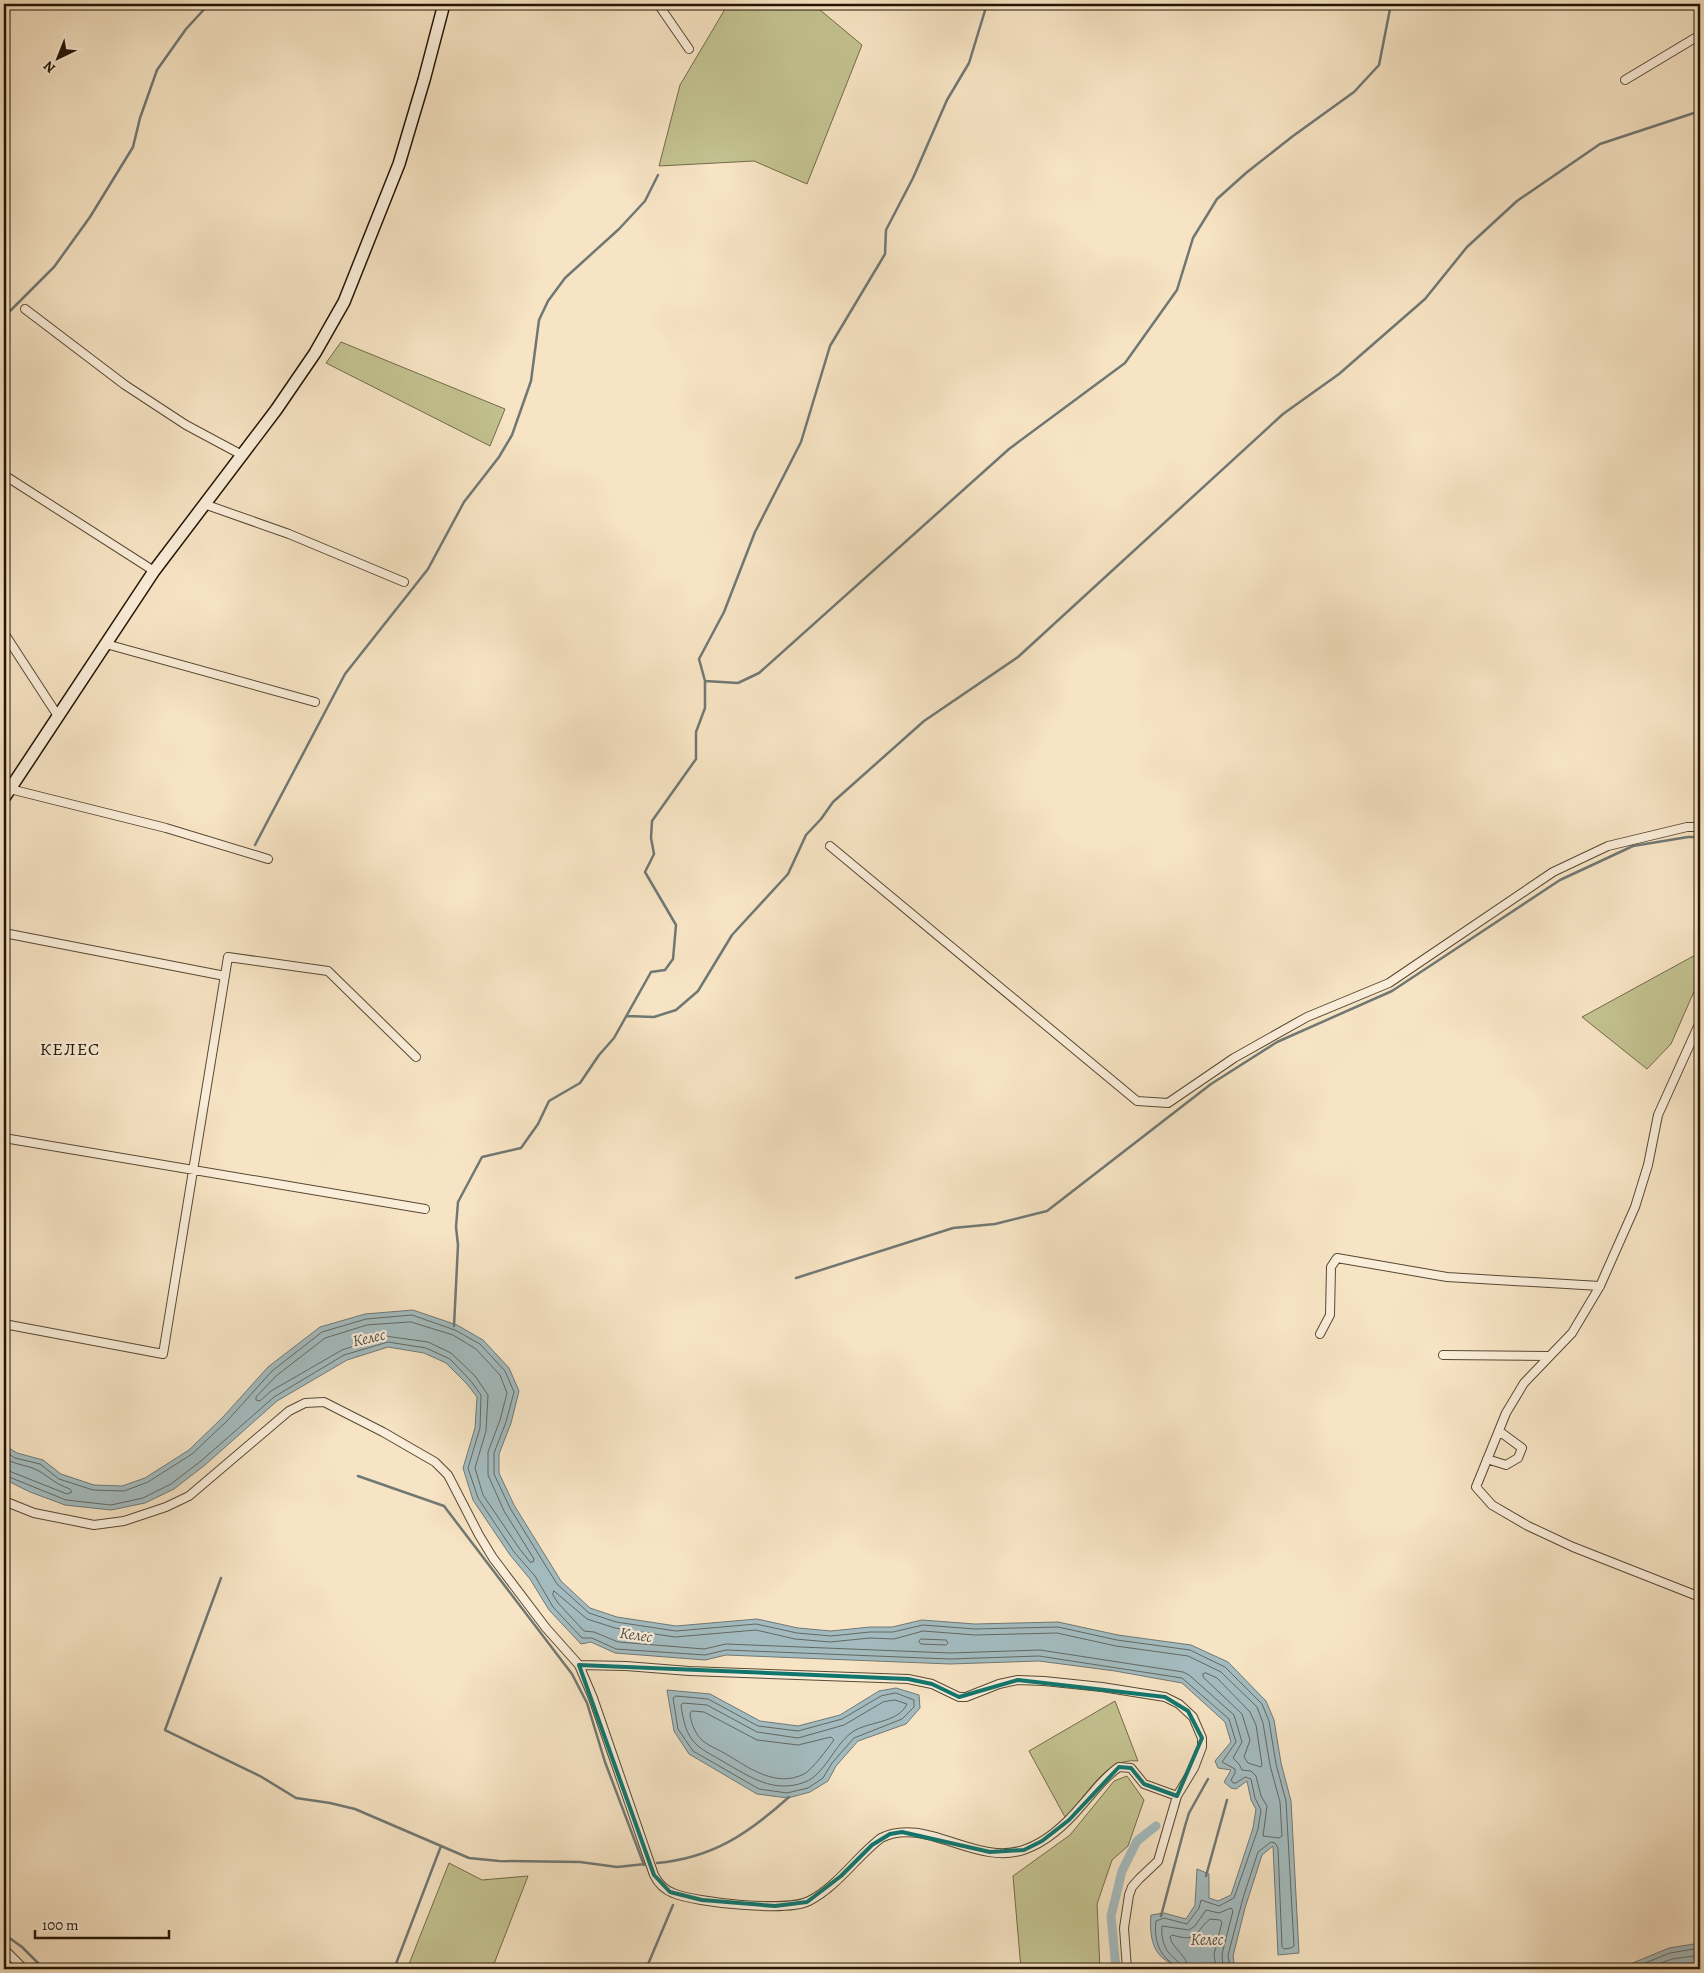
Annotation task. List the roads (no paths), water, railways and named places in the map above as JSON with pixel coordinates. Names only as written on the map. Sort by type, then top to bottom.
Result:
[{"type":"main road","points":[[7,794],[154,571],[276,410],[316,353],[344,302],[399,164],[444,4]]},
{"type":"street","points":[[658,4],[689,49]]},
{"type":"street","points":[[1625,80],[1700,35]]},
{"type":"street","points":[[25,309],[125,385],[186,425],[242,455]]},
{"type":"street","points":[[4,475],[154,571]]},
{"type":"street","points":[[204,504],[289,534],[404,582]]},
{"type":"street","points":[[4,633],[58,716]]},
{"type":"street","points":[[106,644],[315,702]]},
{"type":"street","points":[[7,794],[166,828],[268,859]]},
{"type":"street","points":[[830,846],[1137,1101],[1168,1103],[1234,1058],[1307,1017],[1389,983],[1553,872],[1608,846],[1687,827],[1700,827]]},
{"type":"street","points":[[4,933],[225,976]]},
{"type":"street","points":[[4,1324],[163,1354],[228,956],[328,971],[416,1057]]},
{"type":"street","points":[[1700,1022],[1658,1116],[1648,1165],[1635,1206],[1600,1286],[1572,1333],[1524,1383],[1506,1413],[1476,1488],[1492,1505],[1528,1526],[1573,1547],[1700,1597]]},
{"type":"street","points":[[4,1138],[425,1209]]},
{"type":"street","points":[[1320,1334],[1330,1315],[1331,1267],[1337,1258],[1447,1277],[1600,1286]]},
{"type":"street","points":[[1443,1356],[1548,1356]]},
{"type":"street","points":[[4,1501],[34,1513],[94,1525],[124,1521],[166,1508],[189,1496],[289,1411],[305,1403],[324,1402],[383,1432],[435,1462],[448,1475],[479,1536],[493,1558],[546,1628],[579,1665],[593,1698],[612,1758],[630,1803],[654,1875],[660,1884],[670,1892],[702,1900],[775,1906],[808,1902],[841,1876],[872,1846],[890,1834],[902,1832],[914,1833],[1002,1854],[1024,1850],[1042,1841],[1062,1826],[1080,1808],[1106,1776],[1119,1767],[1131,1768],[1144,1784],[1177,1796]]},
{"type":"street","points":[[1488,1458],[1506,1465],[1518,1458],[1522,1448],[1498,1431]]},
{"type":"street","points":[[579,1665],[626,1666],[689,1672],[908,1679],[932,1684],[959,1697],[1018,1680],[1044,1681],[1102,1687],[1165,1697],[1179,1704],[1188,1711],[1198,1725],[1202,1746],[1194,1768],[1177,1796],[1158,1861],[1139,1879],[1128,1895],[1124,1928],[1127,1969]]},
{"type":"street","points":[[4,1949],[24,1969]]},
{"type":"water","name":"Келес","points":[[413,1310],[457,1325],[483,1340],[509,1368],[519,1391],[511,1423],[499,1454],[499,1473],[514,1505],[561,1581],[590,1608],[617,1617],[676,1626],[757,1619],[798,1628],[831,1631],[892,1627],[922,1620],[975,1624],[1058,1622],[1118,1635],[1191,1645],[1228,1662],[1266,1701],[1274,1720],[1281,1763],[1291,1801],[1299,1953],[1278,1955],[1273,1846],[1262,1855],[1245,1908],[1233,1956],[1235,1969],[1200,1969],[1172,1964],[1162,1958],[1155,1948],[1151,1934],[1151,1915],[1164,1913],[1186,1919],[1195,1905],[1197,1869],[1209,1874],[1209,1898],[1218,1901],[1231,1895],[1253,1828],[1256,1809],[1251,1800],[1247,1781],[1236,1789],[1231,1788],[1224,1782],[1231,1770],[1218,1768],[1215,1761],[1231,1742],[1225,1722],[1182,1683],[1115,1671],[1039,1661],[950,1664],[726,1655],[705,1660],[615,1653],[591,1642],[581,1644],[549,1610],[530,1579],[510,1555],[473,1500],[463,1468],[475,1428],[477,1397],[446,1363],[424,1353],[388,1347],[347,1360],[277,1401],[205,1465],[174,1489],[145,1503],[111,1510],[65,1505],[30,1492],[4,1479],[4,1445],[17,1453],[43,1460],[61,1474],[94,1485],[122,1486],[145,1478],[189,1450],[223,1417],[268,1367],[320,1327],[365,1314]]},
{"type":"water","points":[[896,1688],[919,1695],[920,1708],[906,1724],[858,1741],[836,1766],[828,1781],[810,1792],[788,1798],[757,1794],[689,1754],[674,1731],[667,1690],[710,1694],[760,1721],[798,1726],[840,1715],[879,1691]]},
{"type":"water","points":[[1700,1943],[1700,1969],[1597,1969],[1605,1966],[1623,1967],[1669,1948]]},
{"type":"waterway","points":[[4,317],[54,267],[90,217],[133,147],[140,118],[157,70],[186,29],[209,4]]},
{"type":"waterway","points":[[454,1326],[458,1202],[482,1157],[521,1148],[538,1124],[549,1101],[580,1083],[599,1055],[614,1038],[651,972],[665,970],[673,959],[676,925],[645,872],[654,854],[651,838],[652,821],[696,759],[696,732],[705,708],[705,681],[699,659],[724,612],[755,532],[801,442],[830,346],[885,254],[886,230],[913,178],[947,100],[969,63],[987,4]]},
{"type":"waterway","points":[[705,681],[738,683],[759,673],[1009,449],[1125,363],[1177,290],[1193,238],[1217,199],[1246,173],[1293,136],[1354,92],[1379,65],[1391,4]]},
{"type":"waterway","points":[[627,1016],[654,1017],[676,1010],[698,991],[732,935],[788,874],[806,835],[833,802],[924,721],[1018,657],[1283,414],[1339,374],[1425,299],[1467,247],[1517,201],[1600,144],[1700,111]]},
{"type":"waterway","points":[[255,845],[345,674],[428,569],[464,502],[499,457],[512,435],[531,381],[539,320],[548,301],[565,278],[619,229],[645,201],[658,175]]},
{"type":"waterway","points":[[796,1278],[953,1228],[995,1224],[1047,1211],[1211,1084],[1277,1042],[1392,991],[1560,880],[1633,846],[1688,837],[1700,837]]},
{"type":"waterway","points":[[358,1476],[444,1506],[572,1674],[587,1703],[605,1762],[644,1865]]},
{"type":"waterway","points":[[221,1578],[165,1730],[260,1776],[296,1798],[355,1809],[469,1858],[499,1861],[580,1862],[617,1867],[645,1864]]},
{"type":"waterway","points":[[1161,1916],[1189,1813],[1208,1779]]},
{"type":"waterway","points":[[657,1863],[696,1856],[729,1842],[759,1822],[789,1797]]},
{"type":"waterway","points":[[1206,1876],[1227,1800]]},
{"type":"waterway","points":[[1116,1969],[1111,1916],[1122,1871],[1137,1841],[1156,1826]]},
{"type":"waterway","points":[[394,1969],[441,1846]]},
{"type":"waterway","points":[[646,1969],[673,1905]]},
{"type":"waterway","points":[[4,1934],[22,1947],[44,1969]]},
{"type":"district","name":"КЕЛЕС","points":[[70,1049]]}]
